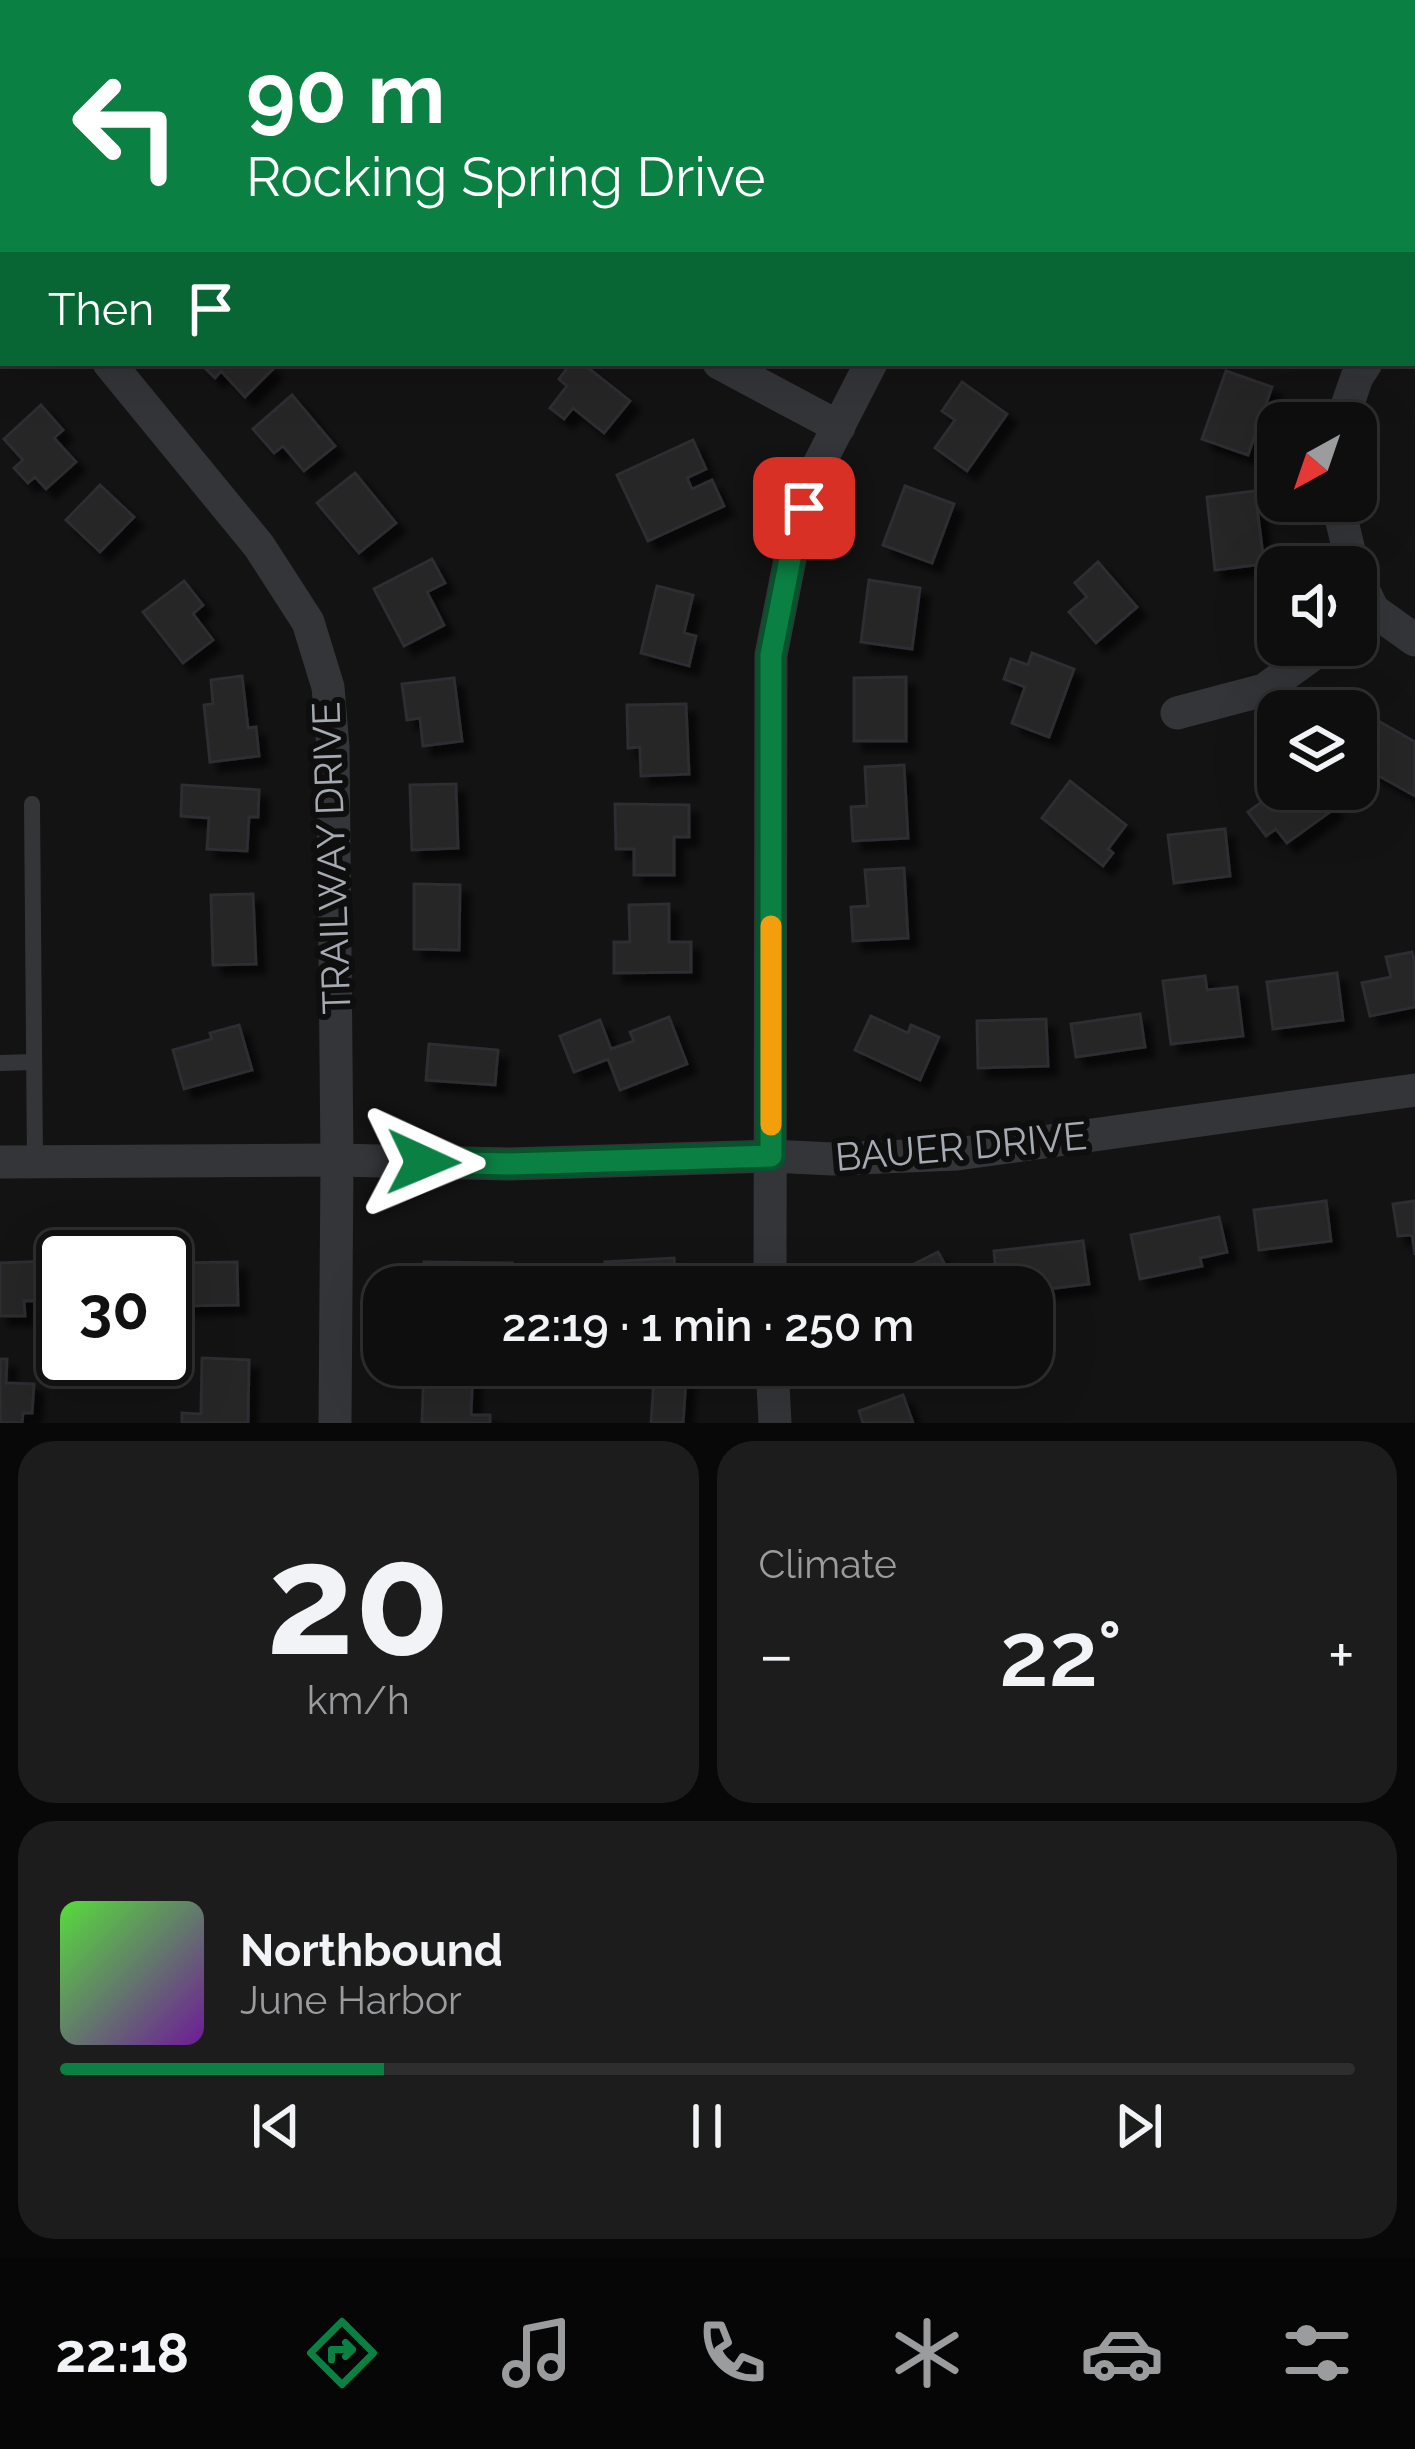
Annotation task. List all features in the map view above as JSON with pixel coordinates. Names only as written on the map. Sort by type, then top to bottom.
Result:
[{"type":"street","name":"TRAILWAY DRIVE","points":[[111,366],[259,546],[308,622],[328,686],[333,747],[337,1160],[335,1423]]},
{"type":"street","points":[[725,366],[839,427]]},
{"type":"street","points":[[770,1266],[771,655],[793,544],[815,472],[870,366]]},
{"type":"street","points":[[1348,402],[1364,366]]},
{"type":"street","points":[[1377,622],[1415,640]]},
{"type":"street","points":[[1177,713],[1264,690],[1297,666]]},
{"type":"street","name":"BAUER DRIVE","points":[[0,1162],[509,1164],[957,1154],[1415,1090]]},
{"type":"street","points":[[773,1386],[776,1423]]},
{"type":"lane","points":[[32,804],[35,1162]]},
{"type":"lane","points":[[0,1063],[34,1062]]},
{"type":"building","points":[[203,366],[273,369],[245,397],[221,371],[215,378]]},
{"type":"building","points":[[569,366],[586,366],[630,401],[604,433],[573,408],[564,419],[550,408],[567,386],[559,379]]},
{"type":"building","points":[[1226,371],[1272,387],[1267,402],[1257,402],[1257,430],[1248,455],[1202,439]]},
{"type":"building","points":[[962,382],[1007,414],[967,471],[935,448],[955,420],[942,411]]},
{"type":"building","points":[[292,395],[335,446],[304,471],[283,446],[274,453],[253,429]]},
{"type":"building","points":[[41,405],[63,430],[54,438],[76,462],[46,489],[35,477],[28,483],[14,468],[23,460],[4,439]]},
{"type":"building","points":[[693,440],[706,469],[687,478],[692,489],[712,480],[724,506],[648,541],[617,475]]},
{"type":"building","points":[[355,473],[396,523],[359,553],[317,503]]},
{"type":"building","points":[[100,485],[134,517],[100,552],[66,520]]},
{"type":"building","points":[[905,486],[954,504],[932,563],[883,545]]},
{"type":"building","points":[[1255,491],[1262,546],[1257,546],[1257,565],[1215,570],[1207,497]]},
{"type":"building","points":[[432,559],[445,583],[427,592],[444,625],[404,646],[374,589]]},
{"type":"building","points":[[1098,562],[1137,607],[1096,643],[1069,612],[1087,597],[1075,583]]},
{"type":"building","points":[[869,580],[920,588],[912,649],[861,642]]},
{"type":"building","points":[[184,581],[203,605],[193,614],[213,640],[183,663],[143,612]]},
{"type":"building","points":[[657,586],[693,595],[684,633],[696,636],[689,666],[641,653]]},
{"type":"building","points":[[1032,653],[1074,669],[1049,737],[1012,723],[1025,687],[1004,679],[1011,659],[1028,665]]},
{"type":"building","points":[[242,676],[248,728],[256,727],[259,756],[210,762],[204,705],[213,704],[211,680]]},
{"type":"building","points":[[906,677],[906,741],[854,741],[854,678]]},
{"type":"building","points":[[454,678],[462,741],[423,746],[420,718],[407,720],[402,684]]},
{"type":"building","points":[[686,704],[689,774],[641,776],[640,747],[628,748],[627,705]]},
{"type":"building","points":[[1377,720],[1415,742],[1415,796],[1377,775]]},
{"type":"building","points":[[904,765],[908,838],[853,841],[851,807],[867,806],[865,767]]},
{"type":"building","points":[[1070,781],[1126,825],[1108,849],[1113,853],[1103,866],[1042,818]]},
{"type":"building","points":[[456,784],[458,848],[412,850],[410,785]]},
{"type":"building","points":[[182,785],[259,790],[258,817],[249,817],[247,851],[207,849],[209,818],[181,816]]},
{"type":"building","points":[[615,804],[689,805],[689,837],[674,837],[674,875],[634,875],[634,849],[616,849]]},
{"type":"building","points":[[1257,805],[1257,810],[1333,810],[1287,843],[1276,829],[1266,836],[1248,812]]},
{"type":"building","points":[[1225,829],[1230,876],[1174,883],[1168,835]]},
{"type":"building","points":[[904,868],[908,938],[853,941],[851,907],[868,906],[865,870]]},
{"type":"building","points":[[414,884],[460,885],[459,950],[414,949]]},
{"type":"building","points":[[253,894],[256,964],[213,965],[211,895]]},
{"type":"building","points":[[669,904],[669,942],[691,942],[691,972],[614,973],[614,942],[630,942],[629,905]]},
{"type":"building","points":[[1412,952],[1415,1007],[1370,1016],[1362,983],[1391,977],[1386,957]]},
{"type":"building","points":[[1337,973],[1343,1020],[1273,1029],[1267,982]]},
{"type":"building","points":[[1205,976],[1207,990],[1237,987],[1243,1036],[1171,1044],[1163,981]]},
{"type":"building","points":[[1140,1014],[1145,1047],[1076,1057],[1071,1024]]},
{"type":"building","points":[[871,1016],[908,1033],[911,1025],[939,1037],[920,1080],[855,1050]]},
{"type":"building","points":[[669,1017],[687,1064],[620,1090],[608,1059],[574,1072],[560,1036],[600,1020],[611,1049],[634,1041],[630,1032]]},
{"type":"building","points":[[1046,1019],[1048,1066],[978,1068],[977,1021]]},
{"type":"building","points":[[239,1025],[252,1070],[184,1089],[173,1050]]},
{"type":"building","points":[[429,1044],[498,1050],[495,1085],[426,1080]]},
{"type":"building","points":[[1326,1201],[1331,1241],[1259,1250],[1254,1210]]},
{"type":"building","points":[[1415,1201],[1415,1255],[1412,1235],[1398,1236],[1393,1204]]},
{"type":"building","points":[[1219,1217],[1227,1252],[1200,1258],[1202,1266],[1140,1279],[1131,1235]]},
{"type":"building","points":[[1083,1241],[1089,1284],[1053,1288],[1053,1266],[995,1266],[994,1251]]},
{"type":"building","points":[[938,1252],[946,1266],[910,1266]]},
{"type":"building","points":[[674,1258],[674,1266],[605,1266],[605,1262]]},
{"type":"building","points":[[36,1262],[36,1301],[24,1301],[25,1316],[0,1316],[0,1263]]},
{"type":"building","points":[[237,1262],[238,1305],[192,1306],[192,1263]]},
{"type":"building","points":[[424,1262],[512,1263],[512,1266],[424,1266]]},
{"type":"building","points":[[202,1358],[249,1360],[248,1423],[182,1423],[182,1413],[201,1414]]},
{"type":"building","points":[[0,1359],[7,1359],[6,1383],[34,1384],[32,1413],[23,1413],[22,1423],[0,1423]]},
{"type":"building","points":[[423,1386],[472,1386],[471,1415],[490,1415],[490,1423],[422,1423]]},
{"type":"building","points":[[654,1386],[686,1386],[683,1423],[651,1423]]},
{"type":"building","points":[[903,1395],[913,1423],[863,1423],[859,1411]]},
{"type":"slow traffic","points":[[771,926],[771,1125]]},
{"type":"route","points":[[423,1162],[771,1156],[771,655],[804,508]]}]
